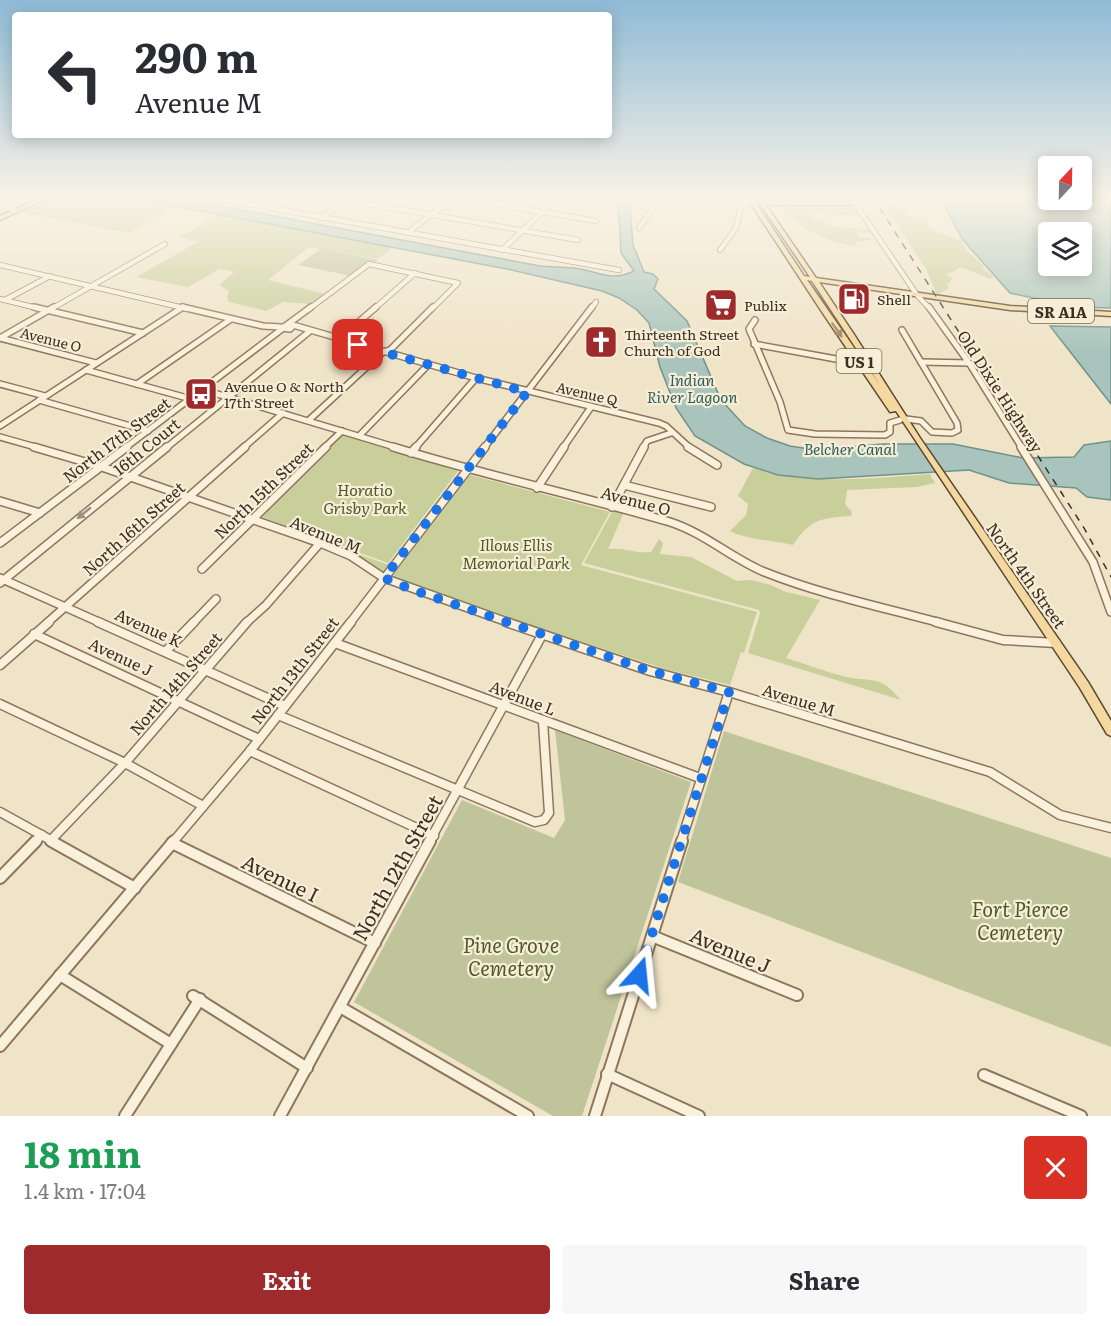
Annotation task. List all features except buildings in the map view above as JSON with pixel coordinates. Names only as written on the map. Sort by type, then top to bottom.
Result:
[{"type":"main road","name":"US 1","points":[[783,248],[859,361],[903,419]]},
{"type":"main road","name":"US 1","points":[[793,248],[868,361],[903,419]]},
{"type":"main road","points":[[792,275],[798,271]]},
{"type":"main road","name":"SR A1A","points":[[804,280],[1002,308],[1111,314]]},
{"type":"main road","name":"North 4th Street","points":[[903,419],[1056,643],[1111,731]]},
{"type":"street","points":[[0,338],[158,248]]},
{"type":"street","points":[[491,248],[619,270]]},
{"type":"street","name":"Old Dixie Highway","points":[[884,248],[969,363],[1028,456],[1093,562],[1111,612]]},
{"type":"street","name":"North 17th Street","points":[[0,543],[369,264],[415,273]]},
{"type":"street","name":"Avenue Q","points":[[0,265],[231,319],[270,326],[300,328],[527,392],[659,423],[666,426],[685,445],[717,465]]},
{"type":"street","points":[[0,270],[7,266]]},
{"type":"street","points":[[309,420],[383,351],[390,350],[458,283],[415,273],[339,339]]},
{"type":"street","points":[[2,300],[50,276]]},
{"type":"street","points":[[2,300],[143,333]]},
{"type":"street","name":"North 13th Street","points":[[0,1046],[250,751],[336,643],[466,469],[596,302]]},
{"type":"street","points":[[0,426],[183,307]]},
{"type":"street","points":[[137,384],[231,319]]},
{"type":"street","points":[[755,320],[749,329],[780,402],[788,430],[815,434],[885,435],[890,432],[890,423],[903,419],[921,422],[932,432],[952,433],[958,430],[957,423],[902,330]]},
{"type":"street","points":[[270,326],[276,330],[276,334]]},
{"type":"street","name":"16th Court","points":[[1,580],[310,331]]},
{"type":"street","name":"Avenue O","points":[[0,338],[96,363]]},
{"type":"street","points":[[754,344],[836,359],[868,361]]},
{"type":"street","points":[[921,362],[969,363]]},
{"type":"street","points":[[359,436],[428,365]]},
{"type":"street","name":"Avenue O","points":[[86,370],[190,399]]},
{"type":"street","points":[[411,453],[476,378]]},
{"type":"street","points":[[0,384],[45,396]]},
{"type":"street","name":"Avenue O","points":[[204,390],[466,469],[612,507],[693,531],[751,566],[792,583],[1003,640],[1056,643]]},
{"type":"street","points":[[39,400],[148,431]]},
{"type":"street","points":[[537,488],[591,407]]},
{"type":"street","name":"North 16th Street","points":[[0,664],[284,413]]},
{"type":"street","name":"North 15th Street","points":[[202,569],[342,431]]},
{"type":"street","points":[[612,507],[647,441],[671,432]]},
{"type":"street","name":"Avenue M","points":[[0,437],[102,467],[320,543],[351,556],[384,578],[413,590],[653,672],[729,692],[990,772],[1004,778],[1043,807],[1060,815],[1111,828]]},
{"type":"street","points":[[624,485],[711,507]]},
{"type":"street","points":[[0,501],[39,513]]},
{"type":"street","name":"North 14th Street","points":[[51,840],[125,763],[255,613],[266,605],[320,543]]},
{"type":"street","name":"Avenue K","points":[[1,580],[166,651],[285,706]]},
{"type":"street","points":[[166,651],[216,599]]},
{"type":"street","name":"Avenue J","points":[[34,634],[259,739]]},
{"type":"street","name":"North 12th Street","points":[[280,1116],[542,634]]},
{"type":"street","name":"Avenue L","points":[[336,643],[543,722],[700,778]]},
{"type":"street","points":[[595,1116],[729,692]]},
{"type":"street","points":[[0,704],[125,763],[203,806]]},
{"type":"street","points":[[278,715],[458,792],[535,822],[545,820],[549,813],[543,722]]},
{"type":"street","points":[[250,751],[434,836]]},
{"type":"street","points":[[0,812],[135,888]]},
{"type":"street","points":[[0,878],[42,835]]},
{"type":"street","name":"Avenue I","points":[[172,843],[375,943]]},
{"type":"street","name":"Avenue J","points":[[652,936],[797,996]]},
{"type":"street","points":[[60,975],[171,1044]]},
{"type":"street","points":[[125,1116],[197,998],[307,1068]]},
{"type":"street","points":[[340,1007],[528,1116]]},
{"type":"street","points":[[607,1074],[699,1116]]},
{"type":"street","points":[[984,1076],[1081,1116]]},
{"type":"green space","points":[[187,248],[308,248],[268,280],[325,294],[320,300],[311,304],[283,302],[266,311],[229,302],[227,297],[229,291],[219,285],[234,272],[220,269],[188,287],[136,277]]},
{"type":"green space","points":[[315,248],[392,248],[378,259]]},
{"type":"green space","points":[[912,248],[965,248],[984,266],[982,268],[994,277],[991,279],[960,267],[945,274],[953,278],[947,285],[949,288],[937,295],[926,269]]},
{"type":"green space","points":[[321,249],[378,260],[356,277],[298,265]]},
{"type":"green space","name":"Horatio Grisby Park","points":[[343,435],[458,471],[388,563],[259,516]]},
{"type":"green space","points":[[434,462],[463,471],[384,574],[354,554],[324,542],[389,565],[460,471]]},
{"type":"green space","points":[[753,468],[775,474],[819,479],[864,479],[932,474],[930,475],[935,483],[917,487],[847,490],[845,504],[852,512],[851,516],[824,519],[811,525],[793,545],[751,538],[730,531],[746,515],[748,504],[738,496]]},
{"type":"green space","points":[[468,472],[624,512],[608,549],[651,552],[659,539],[663,543],[660,554],[691,557],[737,581],[751,580],[820,600],[786,658],[846,677],[882,683],[901,700],[748,653],[759,610],[584,563],[611,510],[467,475]]},
{"type":"green space","name":"Illous Ellis Memorial Park","points":[[470,475],[610,512],[581,565],[757,612],[744,653],[741,652],[730,685],[665,669],[421,589],[392,577]]},
{"type":"green space","name":"Pine Grove Cemetery","points":[[555,730],[691,782],[582,1116],[553,1116],[354,1002],[462,800],[554,838],[565,820]]},
{"type":"green space","name":"Fort Pierce Cemetery","points":[[724,731],[1111,858],[1111,1047],[678,882]]},
{"type":"water","name":"Indian River Lagoon","points":[[396,248],[445,248],[540,266],[582,269],[617,276],[634,271],[621,253],[621,248],[634,248],[644,272],[653,274],[658,279],[654,289],[687,321],[721,400],[745,426],[767,438],[790,446],[816,450],[882,444],[953,444],[1023,458],[1074,457],[1084,445],[1111,441],[1111,500],[1087,497],[1076,488],[1009,483],[969,470],[818,479],[778,475],[744,464],[695,436],[676,408],[660,367],[649,323],[637,310],[619,298],[602,291],[507,269]]},
{"type":"water","points":[[970,248],[1038,248],[1038,276],[1092,276],[1092,248],[1111,248],[1111,308],[1074,307],[1010,293]]},
{"type":"water","points":[[1050,326],[1111,327],[1111,404]]},
{"type":"railway","points":[[905,248],[1084,528],[1111,577]]},
{"type":"place","name":"Shell","points":[[854,299]]},
{"type":"place","name":"Publix","points":[[721,305]]},
{"type":"place","name":"Thirteenth Street Church of God","points":[[601,342]]},
{"type":"place","name":"Avenue O & North 17th Street","points":[[201,394]]},
{"type":"route","points":[[358,345],[527,392],[384,578],[650,671],[729,692],[639,975]]},
{"type":"water label","name":"Belcher Canal","points":[[850,448]]}]
